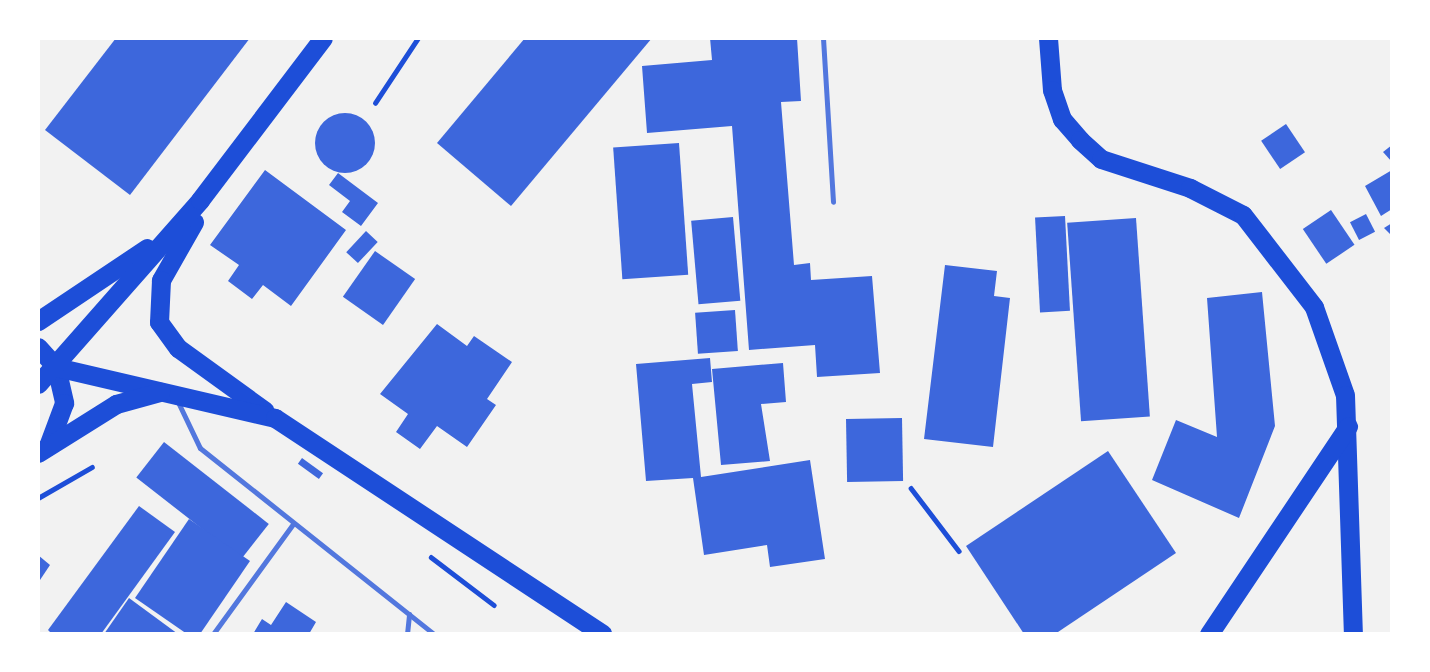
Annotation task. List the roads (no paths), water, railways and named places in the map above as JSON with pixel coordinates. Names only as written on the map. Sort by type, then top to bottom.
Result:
[{"type":"highway","points":[[38,384],[200,201],[323,38]]},
{"type":"highway","points":[[1048,38],[1052,90],[1062,119],[1080,140],[1111,163],[1225,203],[1258,230],[1314,307],[1335,355],[1348,426],[1353,634]]},
{"type":"highway","points":[[239,150],[167,265],[157,313],[178,348],[275,418],[602,634]]},
{"type":"highway","points":[[38,321],[100,285],[200,201]]},
{"type":"highway","points":[[38,347],[55,367],[64,402],[43,450]]},
{"type":"highway","points":[[55,367],[275,418]]},
{"type":"highway","points":[[43,450],[116,404],[171,392]]},
{"type":"highway","points":[[1209,634],[1348,426]]},
{"type":"lane","points":[[823,38],[833,202]]},
{"type":"lane","points":[[171,392],[181,419],[200,448],[434,634]]},
{"type":"lane","points":[[213,634],[293,524]]},
{"type":"lane","points":[[407,634],[409,614]]}]
